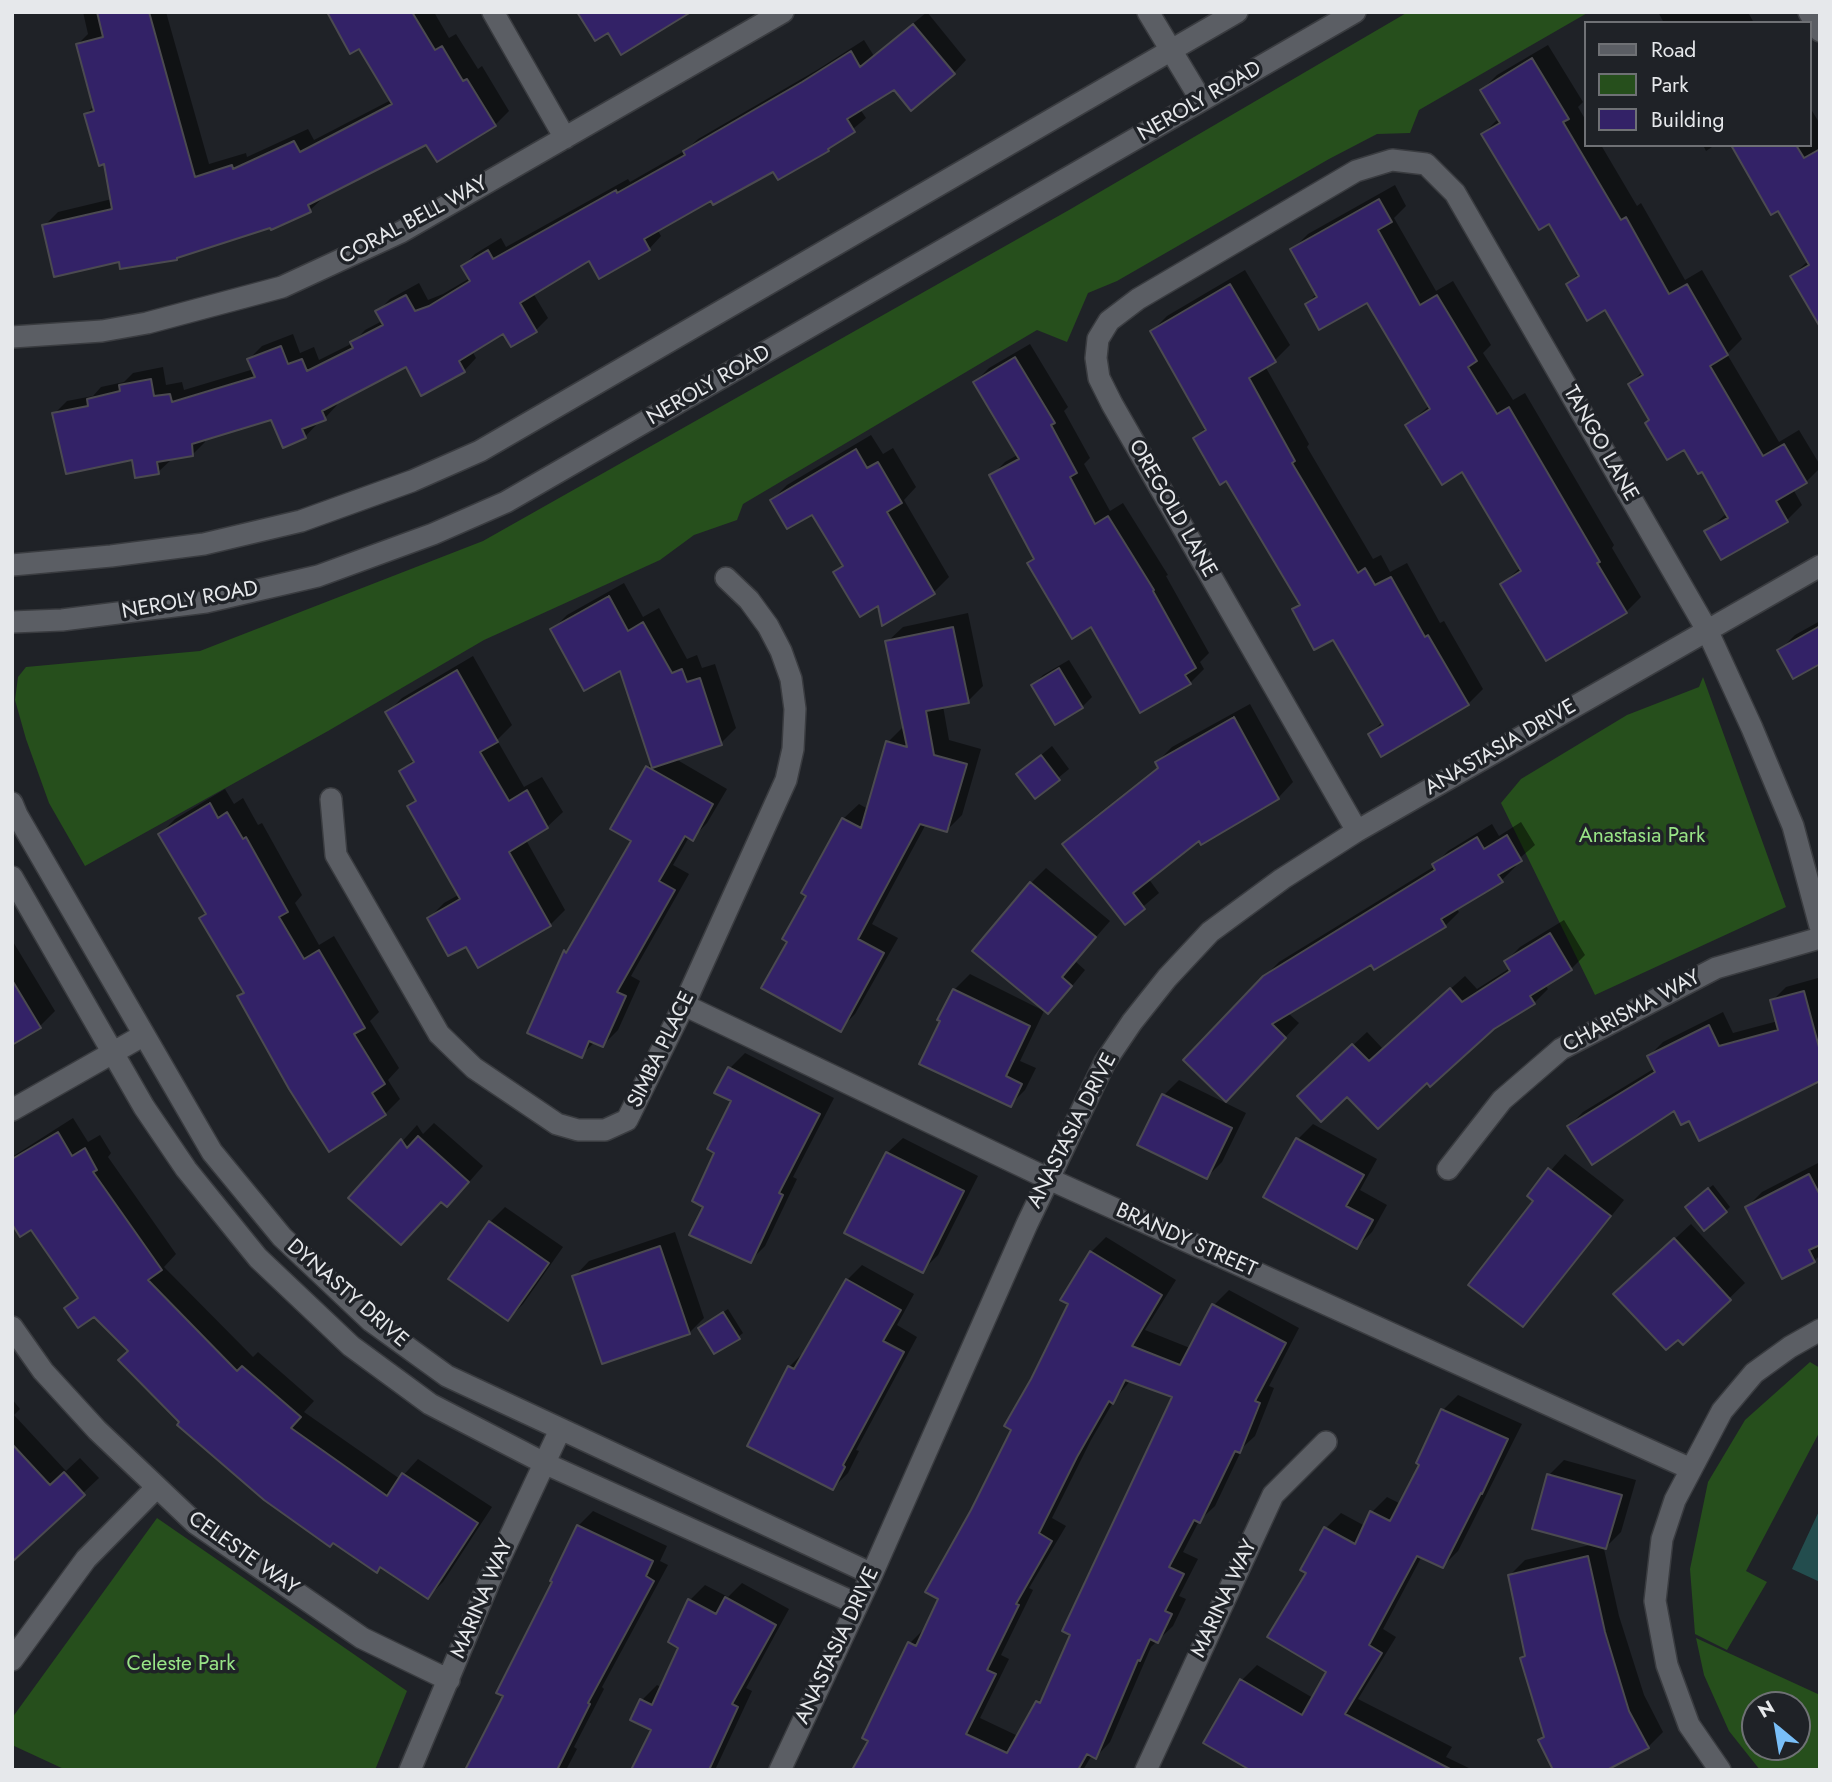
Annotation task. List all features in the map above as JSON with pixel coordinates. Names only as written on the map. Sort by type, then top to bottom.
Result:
[{"type":"street","points":[[493,12],[565,138]]},
{"type":"street","name":"CORAL BELL WAY","points":[[12,337],[102,331],[136,325],[282,287],[401,232],[783,12]]},
{"type":"street","points":[[1147,12],[1200,100]]},
{"type":"street","points":[[12,565],[204,544],[301,522],[412,481],[480,451],[1237,12]]},
{"type":"street","name":"NEROLY ROAD","points":[[12,622],[62,620],[206,602],[318,576],[433,534],[518,495],[1355,12]]},
{"type":"street","points":[[1809,12],[1820,31]]},
{"type":"street","name":"TANGO LANE","points":[[1244,236],[1356,170],[1392,160],[1426,164],[1455,193],[1707,630],[1794,826],[1820,926]]},
{"type":"street","name":"OREGOLD LANE","points":[[1244,236],[1138,299],[1109,321],[1098,339],[1096,358],[1099,379],[1357,831]]},
{"type":"street","name":"ANASTASIA DRIVE","points":[[780,1770],[1105,1062],[1167,978],[1210,932],[1282,879],[1357,831],[1820,566]]},
{"type":"street","name":"SIMBA PLACE","points":[[331,799],[336,855],[439,1034],[474,1068],[556,1124],[578,1130],[605,1130],[627,1120],[684,1005],[786,780],[793,749],[795,709],[781,651],[768,626],[749,600],[726,578]]},
{"type":"street","name":"DYNASTY DRIVE","points":[[12,803],[212,1152],[282,1237],[371,1321],[447,1376],[872,1574]]},
{"type":"street","name":"DYNASTY DRIVE","points":[[12,877],[144,1107],[194,1179],[258,1258],[351,1346],[430,1404],[544,1463],[857,1604]]},
{"type":"street","name":"CHARISMA WAY","points":[[1448,1169],[1502,1100],[1561,1049],[1716,968],[1820,938]]},
{"type":"street","name":"BRANDY STREET","points":[[684,1005],[1049,1179],[1691,1469]]},
{"type":"street","points":[[12,1110],[144,1035]]},
{"type":"street","name":"CELESTE WAY","points":[[12,1327],[43,1371],[97,1430],[195,1523],[362,1638],[449,1680]]},
{"type":"street","points":[[1720,1770],[1689,1725],[1667,1665],[1655,1601],[1662,1539],[1675,1500],[1723,1411],[1754,1373],[1790,1347],[1820,1330]]},
{"type":"street","name":"MARINA WAY","points":[[410,1770],[492,1575],[559,1430]]},
{"type":"street","name":"MARINA WAY","points":[[1146,1770],[1273,1495],[1326,1442]]},
{"type":"street","points":[[12,1660],[86,1559],[157,1487]]},
{"type":"green space","points":[[1408,12],[1589,12],[1419,110],[1410,133],[1377,134],[1117,281],[1088,293],[1067,342],[1037,330],[743,504],[737,520],[694,535],[660,560],[484,640],[328,731],[85,866],[49,803],[26,739],[15,700],[18,677],[26,667],[200,651],[483,541],[1069,210]]},
{"type":"green space","name":"Anastasia Park","points":[[1703,677],[1786,907],[1595,995],[1501,803],[1521,779],[1627,715],[1699,687]]},
{"type":"green space","points":[[1810,1362],[1820,1368],[1820,1431],[1746,1571],[1767,1582],[1727,1650],[1695,1634],[1690,1569],[1708,1482],[1745,1420]]},
{"type":"green space","name":"Celeste Park","points":[[157,1518],[407,1691],[375,1770],[66,1770],[12,1745],[12,1718]]},
{"type":"green space","points":[[1696,1638],[1820,1695],[1820,1770],[1760,1770],[1753,1761],[1811,1761],[1811,1691],[1741,1691],[1741,1746],[1729,1731],[1704,1675]]},
{"type":"water","points":[[1820,1509],[1820,1582],[1792,1569]]},
{"type":"building","points":[[97,12],[149,12],[195,177],[232,165],[233,169],[294,141],[300,152],[392,104],[359,49],[350,54],[327,12],[412,12],[435,50],[442,46],[463,81],[467,79],[496,126],[437,162],[426,145],[308,205],[311,212],[271,230],[270,228],[177,260],[120,269],[119,262],[54,277],[42,225],[112,209],[104,164],[99,166],[84,114],[94,111],[76,44],[103,37]]},
{"type":"building","points":[[577,12],[691,12],[621,55],[608,33],[595,41]]},
{"type":"building","points":[[913,24],[955,74],[911,111],[894,90],[847,119],[855,132],[828,149],[829,151],[778,180],[773,172],[713,205],[711,201],[644,239],[650,250],[599,279],[589,261],[520,303],[537,332],[511,347],[503,334],[459,361],[465,372],[421,396],[406,367],[322,411],[326,420],[302,429],[306,438],[283,448],[271,420],[192,444],[193,456],[157,462],[159,474],[135,478],[132,460],[66,474],[52,413],[88,406],[87,399],[120,391],[119,385],[151,379],[154,396],[170,394],[172,402],[255,377],[247,359],[281,346],[288,364],[302,359],[307,371],[353,348],[350,342],[383,325],[375,311],[406,295],[415,311],[429,306],[470,281],[461,266],[488,250],[493,259],[616,190],[617,193],[685,155],[683,151],[851,51],[860,67]]},
{"type":"building","points":[[1532,58],[1569,119],[1563,122],[1621,220],[1626,217],[1669,294],[1687,284],[1728,355],[1710,366],[1763,456],[1784,444],[1807,483],[1776,501],[1788,522],[1721,560],[1704,531],[1728,518],[1702,472],[1698,474],[1684,450],[1667,460],[1645,423],[1649,420],[1628,384],[1643,375],[1605,310],[1587,321],[1566,284],[1579,276],[1549,224],[1539,230],[1481,134],[1500,123],[1480,90]]},
{"type":"building","points":[[1732,147],[1797,147],[1804,158],[1820,149],[1820,327],[1790,276],[1809,265],[1778,211],[1771,215]]},
{"type":"building","points":[[1379,199],[1392,222],[1378,230],[1420,305],[1437,295],[1477,361],[1468,367],[1497,414],[1509,407],[1627,613],[1546,661],[1500,584],[1521,571],[1462,472],[1442,485],[1405,425],[1430,409],[1367,303],[1319,330],[1305,304],[1317,297],[1290,249]]},
{"type":"building","points":[[1230,284],[1276,362],[1249,378],[1295,461],[1292,463],[1358,573],[1365,568],[1375,585],[1391,577],[1425,637],[1428,635],[1469,705],[1381,757],[1368,734],[1383,725],[1333,640],[1314,650],[1292,609],[1300,605],[1226,481],[1220,485],[1193,438],[1206,430],[1150,331]]},
{"type":"building","points":[[1015,357],[1055,423],[1051,425],[1077,473],[1070,477],[1095,524],[1108,516],[1154,590],[1196,668],[1185,675],[1191,684],[1140,713],[1091,627],[1072,639],[1027,563],[1034,559],[989,475],[1019,459],[973,382]]},
{"type":"building","points":[[856,449],[867,468],[878,462],[902,503],[887,512],[935,594],[882,626],[878,606],[860,617],[833,572],[843,566],[812,515],[787,529],[770,500]]},
{"type":"building","points":[[609,596],[628,631],[643,622],[672,673],[682,669],[687,682],[700,678],[722,745],[652,768],[620,671],[584,691],[550,629]]},
{"type":"building","points":[[1820,626],[1820,664],[1793,679],[1777,650]]},
{"type":"building","points":[[953,627],[969,703],[926,711],[934,755],[967,764],[947,832],[920,824],[858,939],[884,953],[841,1032],[761,988],[787,942],[782,939],[806,896],[801,893],[842,818],[861,828],[886,741],[907,747],[885,641]]},
{"type":"building","points":[[1059,668],[1083,708],[1055,725],[1031,685]]},
{"type":"building","points":[[457,670],[498,742],[480,752],[509,801],[527,790],[548,828],[509,852],[551,926],[478,968],[466,947],[448,956],[427,918],[460,899],[407,806],[416,801],[399,771],[414,762],[385,712]]},
{"type":"building","points":[[1234,717],[1279,799],[1201,845],[1199,841],[1133,893],[1145,909],[1125,925],[1062,844],[1158,768],[1155,762]]},
{"type":"building","points":[[1041,755],[1060,780],[1035,799],[1016,774]]},
{"type":"building","points":[[646,766],[713,804],[693,841],[685,836],[659,881],[675,890],[617,992],[626,996],[603,1047],[589,1041],[582,1058],[527,1033],[564,950],[566,953],[631,841],[610,829]]},
{"type":"building","points":[[210,803],[218,818],[227,812],[243,839],[246,837],[288,912],[279,917],[304,959],[319,950],[365,1028],[354,1034],[385,1084],[372,1093],[386,1115],[329,1152],[289,1089],[237,996],[244,993],[199,918],[206,914],[158,834]]},
{"type":"building","points":[[1507,835],[1522,861],[1498,875],[1503,882],[1441,919],[1446,927],[1374,970],[1371,965],[1272,1024],[1286,1038],[1226,1102],[1183,1060],[1263,976],[1435,870],[1432,864],[1477,837],[1484,849]]},
{"type":"building","points":[[1030,882],[1096,937],[1062,977],[1072,986],[1048,1014],[972,951]]},
{"type":"building","points":[[1550,933],[1572,970],[1530,996],[1535,1004],[1494,1029],[1430,1087],[1427,1083],[1378,1129],[1347,1097],[1321,1122],[1297,1096],[1352,1044],[1369,1061],[1450,988],[1462,1002],[1510,971],[1504,961]]},
{"type":"building","points":[[12,980],[41,1028],[12,1045]]},
{"type":"building","points":[[953,989],[1030,1026],[1006,1076],[1022,1084],[1011,1107],[919,1064]]},
{"type":"building","points":[[1804,991],[1820,1051],[1820,1081],[1699,1141],[1689,1121],[1681,1125],[1674,1111],[1592,1165],[1567,1126],[1655,1072],[1647,1056],[1709,1025],[1719,1046],[1778,1030],[1770,1000]]},
{"type":"building","points":[[728,1067],[820,1114],[779,1193],[783,1195],[751,1263],[689,1235],[703,1207],[692,1201],[714,1153],[707,1149],[731,1101],[714,1093]]},
{"type":"building","points":[[1162,1094],[1232,1128],[1207,1179],[1137,1145]]},
{"type":"building","points":[[58,1132],[72,1156],[85,1148],[97,1170],[93,1172],[162,1270],[148,1280],[237,1371],[242,1366],[301,1417],[291,1428],[387,1496],[402,1473],[478,1523],[428,1599],[380,1567],[377,1573],[333,1543],[330,1547],[264,1500],[177,1425],[179,1422],[118,1360],[128,1351],[94,1317],[78,1328],[64,1308],[78,1298],[31,1230],[20,1237],[12,1224],[12,1159]]},
{"type":"building","points":[[418,1136],[469,1182],[447,1207],[441,1202],[401,1245],[348,1198],[401,1139],[407,1148]]},
{"type":"building","points":[[1296,1138],[1364,1175],[1346,1206],[1373,1220],[1357,1249],[1263,1197]]},
{"type":"building","points":[[886,1152],[964,1191],[923,1273],[844,1233]]},
{"type":"building","points":[[1548,1168],[1611,1216],[1523,1327],[1468,1285],[1533,1201],[1527,1196]]},
{"type":"building","points":[[1809,1174],[1820,1195],[1820,1245],[1809,1250],[1815,1262],[1782,1279],[1745,1207]]},
{"type":"building","points":[[1708,1188],[1727,1212],[1704,1231],[1685,1207]]},
{"type":"building","points":[[489,1221],[549,1263],[508,1321],[448,1279]]},
{"type":"building","points":[[1674,1238],[1731,1300],[1683,1345],[1678,1340],[1666,1350],[1613,1294]]},
{"type":"building","points":[[660,1246],[690,1334],[602,1364],[572,1276]]},
{"type":"building","points":[[1090,1251],[1162,1295],[1132,1346],[1180,1365],[1212,1304],[1286,1343],[1255,1401],[1260,1403],[1240,1453],[1235,1451],[1200,1523],[1194,1520],[1169,1567],[1184,1574],[1165,1611],[1172,1614],[1158,1643],[1150,1639],[1140,1661],[1138,1660],[1096,1759],[1087,1754],[1078,1770],[852,1770],[868,1741],[862,1738],[908,1642],[916,1646],[938,1599],[925,1592],[971,1510],[1011,1430],[1004,1426],[1068,1304],[1060,1300]],"holes":[[[1125,1380],[1172,1397],[1062,1631],[1070,1635],[1040,1703],[1036,1701],[1007,1753],[966,1734],[996,1674],[987,1670],[1019,1605],[1016,1604],[1052,1541],[1039,1533],[1109,1401],[1113,1404]]]},
{"type":"building","points":[[846,1279],[901,1310],[883,1341],[904,1352],[843,1465],[845,1467],[833,1490],[747,1446],[788,1366],[794,1369]]},
{"type":"building","points":[[723,1312],[740,1339],[714,1354],[698,1328]]},
{"type":"building","points":[[1441,1409],[1508,1439],[1443,1568],[1417,1556],[1369,1645],[1382,1653],[1345,1714],[1452,1770],[1250,1770],[1203,1743],[1240,1679],[1302,1715],[1326,1672],[1267,1637],[1306,1573],[1300,1570],[1324,1527],[1355,1544],[1370,1511],[1390,1521],[1419,1465],[1416,1463]]},
{"type":"building","points":[[12,1444],[50,1485],[64,1472],[85,1495],[12,1562]]},
{"type":"building","points":[[1547,1474],[1622,1495],[1606,1549],[1532,1529]]},
{"type":"building","points":[[577,1525],[653,1561],[646,1576],[654,1581],[588,1703],[590,1704],[557,1770],[465,1770],[503,1696],[496,1693],[552,1582],[550,1581]]},
{"type":"building","points":[[1588,1556],[1605,1632],[1629,1711],[1649,1748],[1607,1770],[1553,1770],[1538,1740],[1544,1737],[1520,1658],[1525,1656],[1508,1575]]},
{"type":"building","points":[[725,1597],[776,1625],[732,1704],[738,1707],[709,1770],[631,1770],[651,1730],[630,1720],[640,1699],[652,1705],[678,1648],[668,1642],[688,1599],[716,1614]]}]
